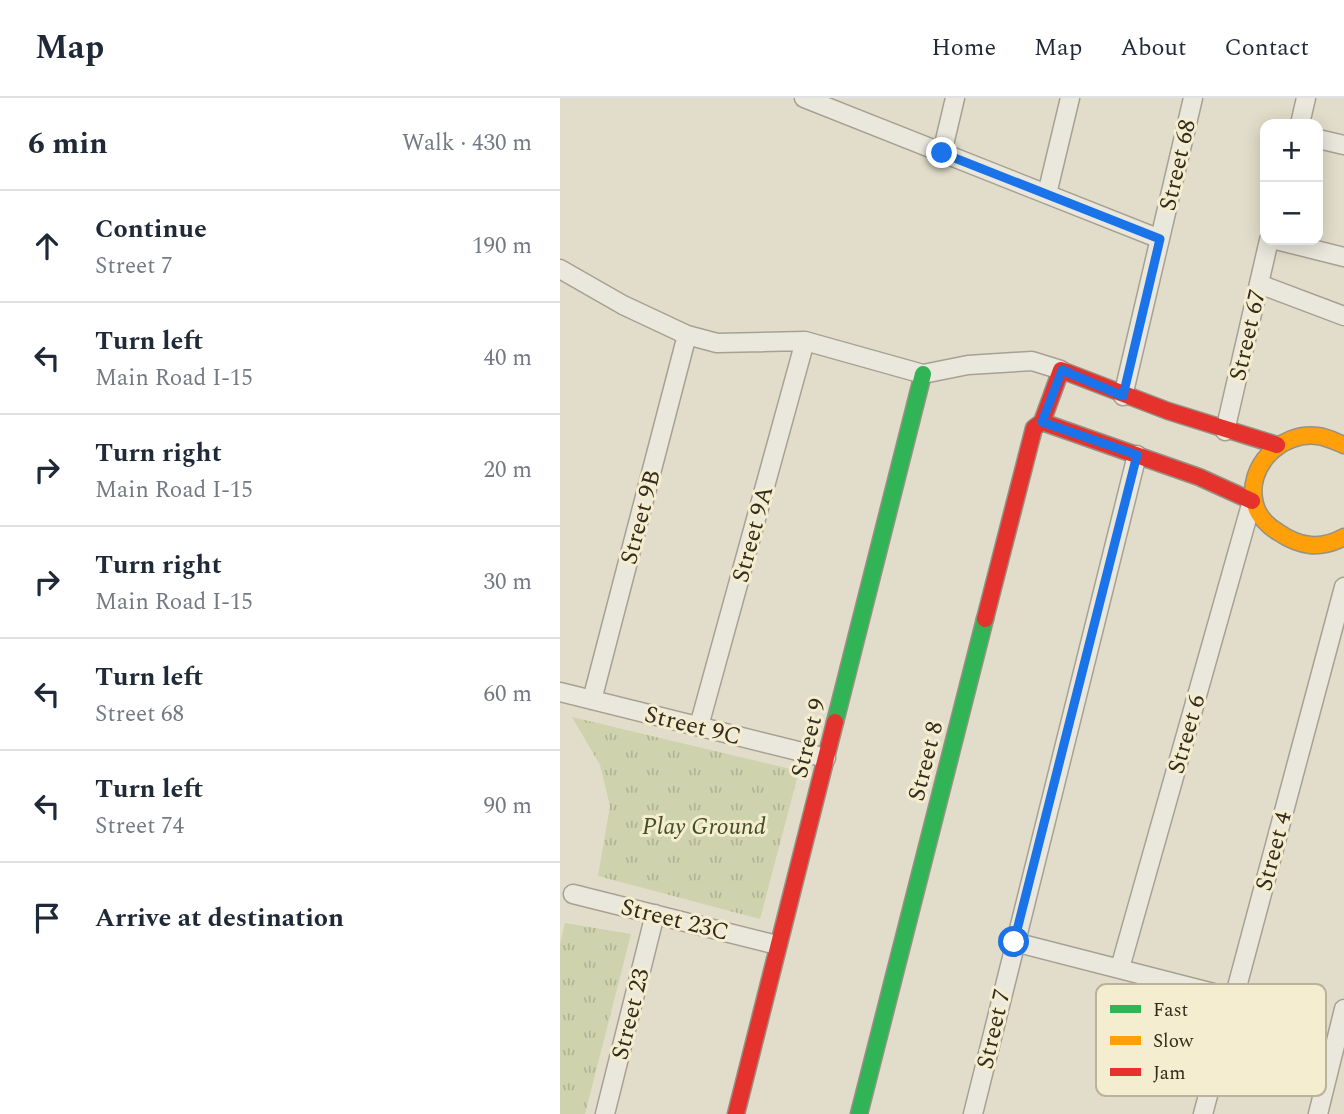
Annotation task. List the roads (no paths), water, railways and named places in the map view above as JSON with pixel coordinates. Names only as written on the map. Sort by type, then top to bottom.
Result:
[{"type":"street","points":[[804,98],[834,104],[942,153],[1160,239]]},
{"type":"street","points":[[942,153],[955,98]]},
{"type":"street","points":[[1047,194],[1070,98]]},
{"type":"street","name":"Street 68","points":[[1123,396],[1193,98]]},
{"type":"street","points":[[1301,119],[1306,98]]},
{"type":"street","points":[[1323,140],[1344,145]]},
{"type":"street","name":"Street 67","points":[[1225,431],[1268,245]]},
{"type":"street","points":[[1296,245],[1344,257]]},
{"type":"street","points":[[560,268],[623,305],[687,335],[717,343],[805,341],[923,374],[968,365],[1032,361],[1225,431],[1277,445]]},
{"type":"street","points":[[1259,284],[1344,316]]},
{"type":"street","name":"Street 9B","points":[[592,700],[687,335]]},
{"type":"street","name":"Street 9A","points":[[699,726],[805,341]]},
{"type":"street","name":"Street 8","points":[[859,1114],[1034,428],[1042,422],[1062,370]]},
{"type":"street","name":"Street 9","points":[[736,1114],[923,374]]},
{"type":"street","points":[[1042,422],[1229,489],[1252,501],[1267,525],[1283,538],[1315,547],[1344,537]]},
{"type":"street","points":[[1252,501],[1253,478],[1277,445],[1287,439],[1301,436],[1334,439],[1344,445]]},
{"type":"street","name":"Street 7","points":[[973,1114],[1137,455]]},
{"type":"street","name":"Street 6","points":[[1120,968],[1252,501]]},
{"type":"street","name":"Street 4","points":[[1237,984],[1344,587]]},
{"type":"street","name":"Street 9C","points":[[560,692],[826,758]]},
{"type":"street","name":"Street 23C","points":[[573,894],[777,945]]},
{"type":"street","name":"Street 23","points":[[605,1114],[655,914]]},
{"type":"street","points":[[1014,942],[1180,984]]},
{"type":"street","points":[[1326,1082],[1344,1009]]},
{"type":"street","name":"Street 4","points":[[1203,1114],[1208,1096]]},
{"type":"street","points":[[1318,1114],[1322,1096]]},
{"type":"park label","name":"Play Ground","points":[[704,826]]}]
